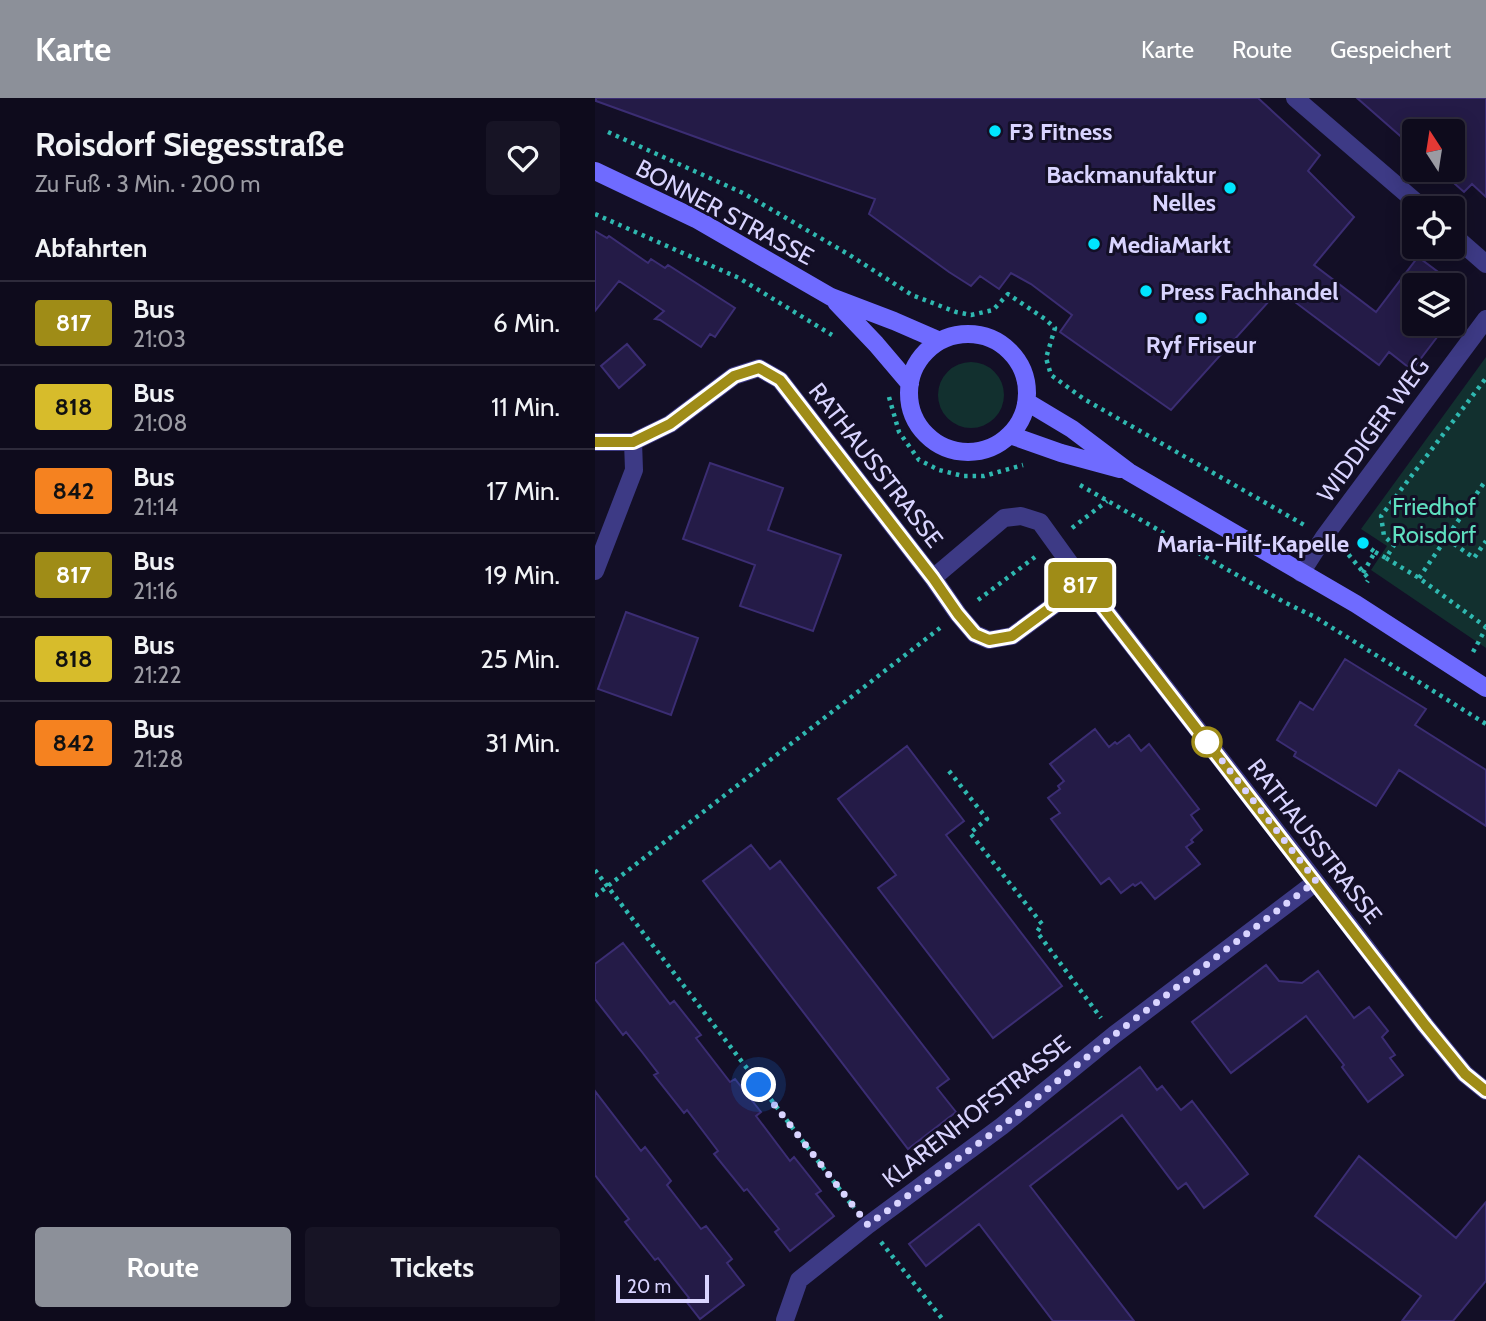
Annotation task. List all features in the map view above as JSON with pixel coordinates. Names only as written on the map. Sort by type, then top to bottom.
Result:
[{"type":"street","points":[[1295,98],[1409,196]]},
{"type":"street","name":"BONNER STRASSE","points":[[595,171],[696,219],[831,297],[940,341]]},
{"type":"street","points":[[1465,246],[1486,264]]},
{"type":"street","name":"BONNER STRASSE","points":[[831,297],[910,384]]},
{"type":"street","name":"WIDDIGER WEG","points":[[1301,573],[1324,537],[1486,318]]},
{"type":"street","points":[[960,334],[982,336],[1003,345],[1018,361],[1024,374],[1027,402],[1021,420],[1010,435],[990,449],[965,452],[941,446],[922,430],[911,408],[910,384],[915,366],[926,352],[940,341],[960,334]]},
{"type":"street","name":"RATHAUSSTRASSE","points":[[595,442],[633,442],[670,424],[734,376],[759,368],[780,380],[975,634],[989,640],[1012,636],[1084,583]]},
{"type":"street","points":[[1027,402],[1072,429],[1129,472],[1356,604],[1486,688]]},
{"type":"street","points":[[1010,435],[1129,472]]},
{"type":"street","points":[[595,571],[634,470],[633,442]]},
{"type":"street","name":"RATHAUSSTRASSE","points":[[933,578],[1004,518],[1021,516],[1040,522],[1084,583],[1425,1025],[1465,1074],[1486,1091]]},
{"type":"street","name":"KLARENHOFSTRASSE","points":[[785,1320],[799,1280],[868,1225],[1002,1126],[1114,1035],[1316,881]]},
{"type":"path","points":[[608,132],[743,193],[912,295],[971,315],[993,310],[1008,294],[1055,328],[1046,358],[1051,375],[1084,399],[1324,537]]},
{"type":"path","points":[[595,214],[739,278],[842,341]]},
{"type":"path","points":[[1386,558],[1394,545],[1384,536],[1381,516],[1483,386],[1486,378]]},
{"type":"path","points":[[888,390],[899,432],[919,460],[939,470],[963,476],[984,476],[1024,465],[1034,466]]},
{"type":"path","points":[[1419,578],[1486,480]]},
{"type":"path","points":[[595,896],[1107,501],[1315,618],[1486,724]]},
{"type":"path","points":[[1447,539],[1474,558],[1486,541]]},
{"type":"path","points":[[1369,547],[1419,578],[1486,626]]},
{"type":"path","points":[[1363,573],[1375,552]]},
{"type":"path","points":[[949,771],[986,819],[970,833],[1042,924],[1037,932],[1114,1035]]},
{"type":"path","points":[[595,870],[843,1195],[943,1321]]},
{"type":"green space","name":"Friedhof Roisdorf","points":[[1486,357],[1486,648],[1371,570],[1387,546],[1361,529]]},
{"type":"green space","points":[[965,362],[977,362],[995,371],[1002,382],[1002,408],[995,419],[984,426],[965,428],[952,423],[943,414],[938,401],[938,389],[943,376],[952,367]]},
{"type":"building","points":[[596,98],[1258,98],[1320,155],[1308,171],[1354,217],[1314,265],[1376,312],[1402,278],[1402,336],[1438,336],[1412,370],[1389,352],[1379,365],[1279,290],[1171,410],[1060,332],[1072,315],[1031,284],[1011,273],[999,289],[980,276],[971,286],[869,214],[875,199],[596,101]]},
{"type":"building","points":[[1357,98],[1486,98],[1486,197],[1472,184],[1464,192],[1453,182],[1465,182],[1465,119],[1402,119],[1402,137]]},
{"type":"building","points":[[595,231],[607,238],[609,236],[648,263],[651,259],[665,268],[668,265],[735,308],[715,337],[710,334],[701,347],[655,319],[664,311],[619,281],[595,311]]},
{"type":"building","points":[[1416,259],[1421,259],[1440,273],[1406,273]]},
{"type":"building","points":[[627,344],[645,365],[619,388],[601,366]]},
{"type":"building","points":[[710,463],[783,488],[768,530],[841,555],[813,631],[740,606],[755,565],[683,539]]},
{"type":"building","points":[[626,612],[698,638],[671,715],[598,689]]},
{"type":"building","points":[[1345,659],[1426,709],[1415,725],[1486,770],[1486,826],[1399,770],[1376,806],[1294,756],[1296,752],[1277,740],[1300,702],[1313,710]]},
{"type":"building","points":[[1095,729],[1109,747],[1129,735],[1141,751],[1149,744],[1199,809],[1191,815],[1202,830],[1186,847],[1200,864],[1155,899],[1141,882],[1135,886],[1133,884],[1121,893],[1109,878],[1101,884],[1051,819],[1060,813],[1048,798],[1060,789],[1058,786],[1064,781],[1050,764]]},
{"type":"building","points":[[907,746],[964,821],[946,835],[1062,986],[993,1038],[878,888],[896,875],[838,799]]},
{"type":"building","points":[[751,845],[770,869],[780,861],[949,1079],[937,1088],[956,1112],[908,1149],[703,881]]},
{"type":"building","points":[[623,943],[670,1004],[674,1001],[701,1035],[696,1038],[730,1082],[735,1079],[761,1112],[756,1116],[790,1161],[794,1157],[821,1191],[816,1194],[834,1216],[790,1251],[775,1232],[779,1229],[714,1154],[718,1151],[687,1110],[684,1113],[654,1075],[658,1073],[642,1052],[626,1032],[623,1035],[595,999],[595,964]]},
{"type":"building","points":[[1266,965],[1279,981],[1302,983],[1318,971],[1354,1018],[1369,1007],[1388,1031],[1382,1037],[1395,1055],[1390,1058],[1403,1075],[1368,1102],[1342,1067],[1344,1065],[1306,1016],[1231,1073],[1192,1022]]},
{"type":"building","points":[[1140,1067],[1157,1090],[1162,1086],[1181,1110],[1192,1101],[1248,1174],[1204,1208],[1186,1183],[1178,1189],[1122,1115],[1030,1186],[1134,1321],[1053,1321],[979,1224],[926,1266],[909,1244]]},
{"type":"building","points":[[595,1091],[641,1151],[645,1147],[671,1181],[667,1185],[701,1229],[706,1226],[732,1259],[727,1263],[744,1285],[700,1319],[686,1301],[689,1298],[625,1222],[629,1219],[595,1175]]},
{"type":"building","points":[[1359,1156],[1456,1238],[1486,1202],[1486,1281],[1453,1321],[1402,1321],[1421,1296],[1315,1216]]},
{"type":"bus line","name":"817","points":[[595,442],[633,442],[670,424],[734,376],[759,368],[780,380],[975,634],[989,640],[1012,636],[1084,583],[1425,1025],[1465,1074],[1486,1091]]},
{"type":"place","name":"F3 Fitness","points":[[995,131]]},
{"type":"place","name":"Backmanufaktur Nelles","points":[[1230,188]]},
{"type":"place","name":"MediaMarkt","points":[[1094,244]]},
{"type":"place","name":"Press Fachhandel","points":[[1146,291]]},
{"type":"place","name":"Ryf Friseur","points":[[1201,318]]},
{"type":"place","name":"Maria-Hilf-Kapelle","points":[[1363,543]]},
{"type":"route","points":[[759,1085],[868,1225],[1002,1126],[1114,1035],[1316,881],[1202,735],[1207,742]]}]
